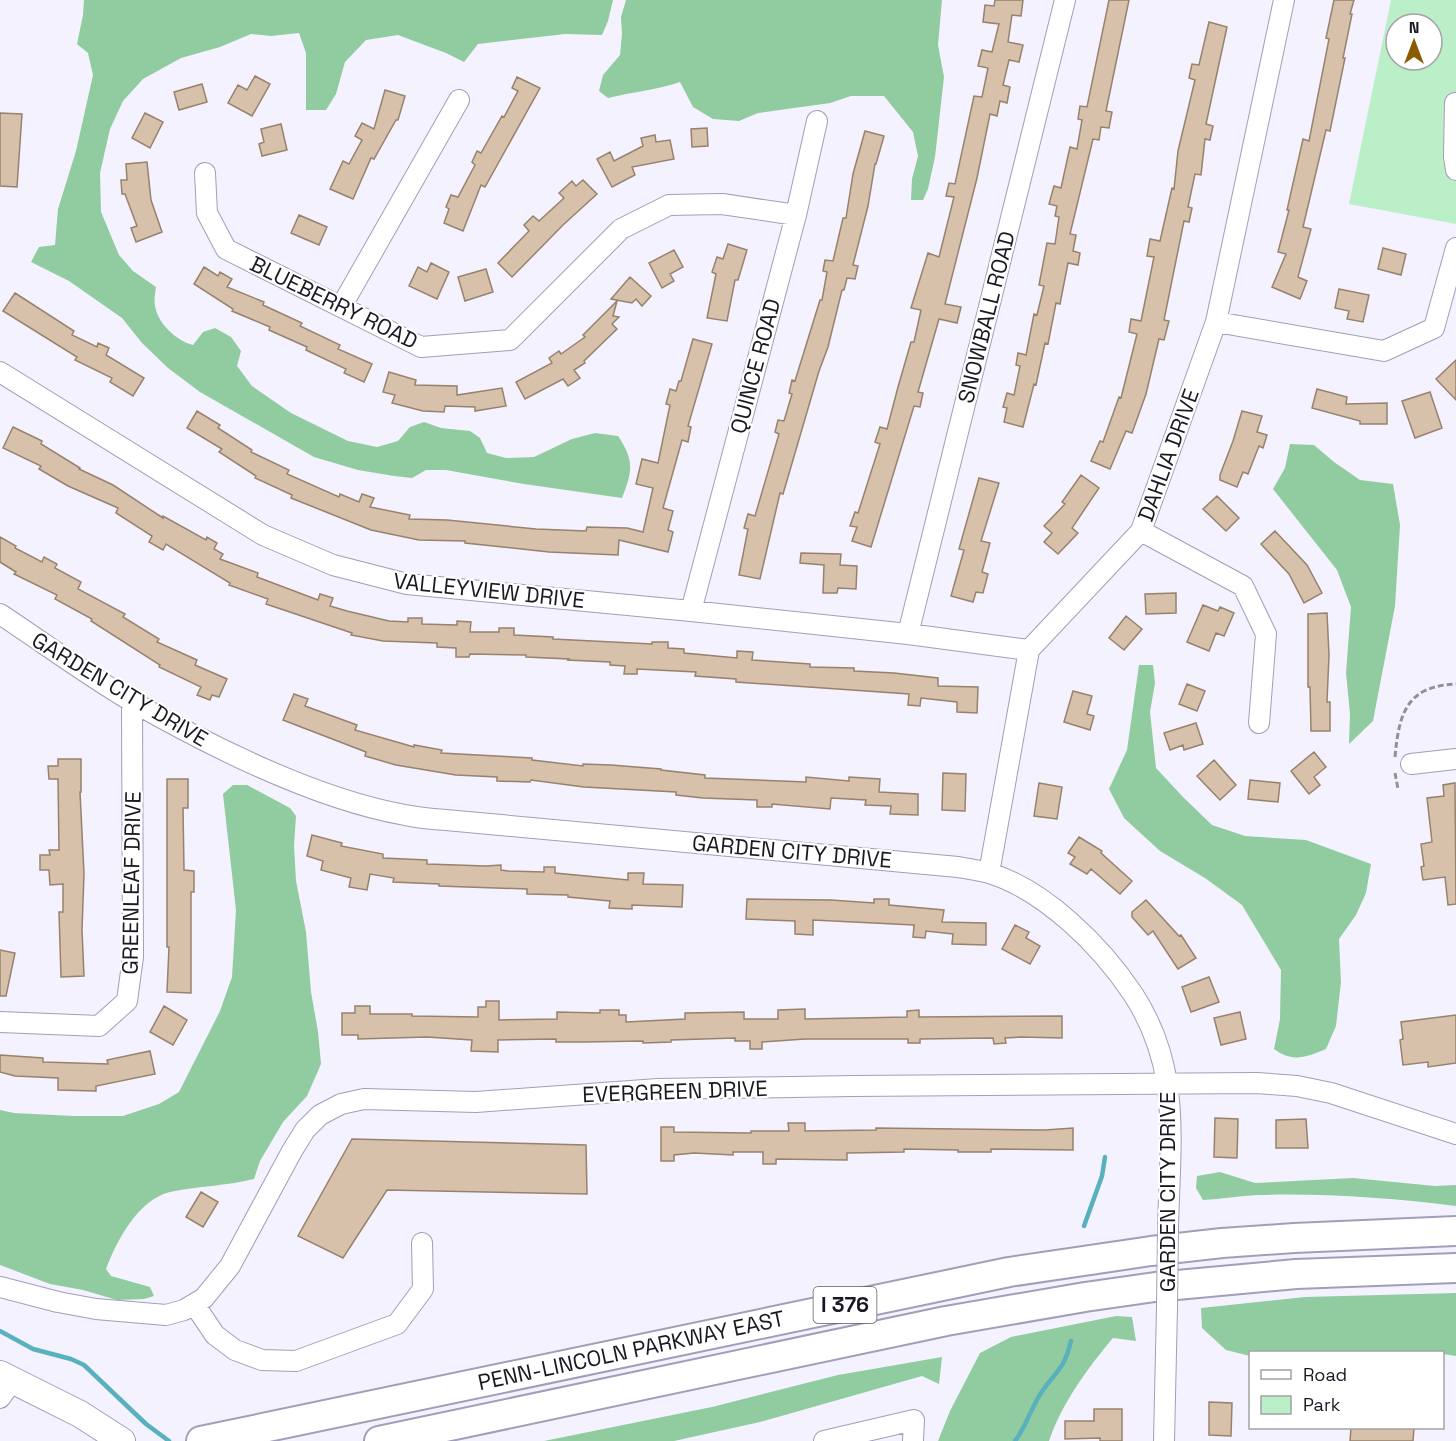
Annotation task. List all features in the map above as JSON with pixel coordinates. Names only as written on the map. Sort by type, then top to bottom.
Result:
[{"type":"highway","name":"PENN-LINCOLN PARKWAY EAST","points":[[201,1441],[1009,1272],[1151,1251],[1222,1244],[1294,1238],[1456,1232]]},
{"type":"highway","name":"PENN-LINCOLN PARKWAY EAST","points":[[379,1441],[946,1321],[1085,1297],[1155,1287],[1284,1275],[1456,1268]]},
{"type":"main road","points":[[4,1384],[81,1413],[122,1441]]},
{"type":"street","name":"SNOWBALL ROAD","points":[[908,634],[1065,0]]},
{"type":"street","name":"DAHLIA DRIVE","points":[[1029,650],[1141,531],[1216,322],[1284,0]]},
{"type":"street","points":[[341,307],[459,99]]},
{"type":"street","points":[[1455,103],[1454,157],[1456,170]]},
{"type":"street","name":"QUINCE ROAD","points":[[691,611],[795,215],[817,121]]},
{"type":"street","name":"BLUEBERRY ROAD","points":[[204,173],[207,213],[226,249],[421,347],[510,340],[621,229],[669,205],[722,204],[795,215]]},
{"type":"street","points":[[1216,322],[1384,351],[1434,328],[1456,248]]},
{"type":"street","name":"VALLEYVIEW DRIVE","points":[[0,372],[263,535],[333,565],[407,584],[908,634],[1029,650]]},
{"type":"street","points":[[1141,531],[1243,586],[1266,634],[1259,723]]},
{"type":"street","name":"GARDEN CITY DRIVE","points":[[0,614],[132,701],[217,747],[328,793],[404,815],[911,861],[989,873],[1019,886],[1052,908],[1086,938],[1114,969],[1133,995],[1153,1034],[1167,1084],[1170,1124],[1164,1441]]},
{"type":"street","points":[[989,873],[1029,650]]},
{"type":"street","name":"GREENLEAF DRIVE","points":[[0,1022],[99,1026],[127,1001],[134,957],[132,701]]},
{"type":"street","points":[[1401,764],[1456,759]]},
{"type":"street","name":"EVERGREEN DRIVE","points":[[0,1287],[67,1304],[136,1314],[166,1315],[184,1310],[204,1298],[218,1284],[305,1130],[320,1115],[341,1104],[364,1099],[476,1102],[669,1089],[865,1085],[1257,1083],[1297,1086],[1331,1093],[1456,1134]]},
{"type":"street","points":[[194,1304],[216,1335],[235,1350],[262,1360],[296,1361],[397,1324],[423,1289],[422,1243]]},
{"type":"street","points":[[824,1441],[852,1438],[914,1420],[913,1441]]},
{"type":"path","points":[[1398,789],[1401,764],[1398,730],[1406,706],[1422,692],[1441,685],[1456,684]]},
{"type":"green space","points":[[84,0],[613,0],[602,35],[565,34],[478,44],[464,62],[398,35],[366,40],[345,62],[336,94],[326,110],[306,110],[306,53],[299,33],[271,36],[251,34],[220,47],[181,58],[143,79],[123,101],[110,129],[100,173],[101,212],[119,255],[133,271],[156,287],[155,306],[164,325],[175,336],[193,345],[203,332],[215,328],[231,337],[241,351],[237,366],[252,386],[291,413],[348,441],[377,447],[398,441],[410,427],[424,422],[441,428],[470,431],[480,438],[487,453],[506,458],[534,457],[572,439],[595,433],[618,436],[627,453],[630,467],[622,498],[446,470],[426,470],[412,478],[394,476],[358,470],[314,457],[200,392],[168,368],[142,343],[122,318],[69,281],[31,262],[39,247],[55,245],[58,209],[76,151],[93,75],[88,53],[77,44]]},
{"type":"green space","points":[[626,0],[942,0],[938,45],[944,77],[935,157],[928,189],[923,200],[911,200],[912,179],[918,156],[913,132],[884,96],[851,96],[830,103],[758,113],[739,121],[713,119],[693,107],[680,82],[608,98],[599,91],[603,75],[620,55],[621,17]]},
{"type":"green space","points":[[1391,0],[1456,0],[1456,224],[1349,204],[1384,34],[1384,72],[1444,72],[1444,12],[1389,12]]},
{"type":"green space","points":[[1290,444],[1314,445],[1360,480],[1393,484],[1400,525],[1395,606],[1373,721],[1349,744],[1350,714],[1346,673],[1351,607],[1337,570],[1273,489],[1285,468]]},
{"type":"green space","points":[[1139,665],[1153,665],[1155,683],[1150,712],[1156,768],[1212,825],[1245,836],[1306,840],[1371,864],[1366,893],[1356,915],[1339,939],[1341,982],[1336,1026],[1326,1049],[1306,1056],[1294,1057],[1274,1049],[1280,1019],[1281,970],[1242,905],[1205,878],[1160,851],[1124,818],[1109,789],[1127,750]]},
{"type":"green space","points":[[233,785],[247,785],[290,808],[296,816],[294,846],[296,881],[306,932],[311,992],[321,1064],[307,1096],[283,1122],[260,1161],[254,1179],[170,1192],[148,1203],[130,1223],[106,1269],[111,1276],[150,1287],[154,1296],[144,1299],[117,1300],[83,1290],[50,1284],[0,1265],[0,1110],[14,1113],[74,1116],[123,1116],[159,1104],[179,1092],[220,1011],[232,977],[236,910],[223,794]]},
{"type":"green space","points":[[1220,1172],[1255,1183],[1353,1178],[1435,1186],[1456,1185],[1456,1206],[1332,1195],[1258,1195],[1203,1200],[1196,1188],[1197,1176]]},
{"type":"green space","points":[[1456,1293],[1456,1356],[1444,1354],[1444,1351],[1249,1351],[1249,1356],[1226,1350],[1202,1328],[1201,1308],[1305,1297]]},
{"type":"green space","points":[[1116,1316],[1132,1317],[1136,1341],[1113,1338],[1076,1387],[1049,1441],[938,1441],[950,1411],[980,1353],[1011,1337]]},
{"type":"green space","points":[[942,1357],[939,1384],[922,1376],[760,1422],[674,1441],[544,1441],[712,1407],[838,1375]]},
{"type":"building","points":[[995,0],[1023,0],[1021,16],[1012,15],[1008,42],[1023,45],[1019,62],[1009,60],[1003,85],[1010,87],[1007,103],[1000,101],[997,116],[990,114],[977,178],[945,304],[961,307],[957,323],[939,319],[918,392],[923,393],[920,407],[914,406],[871,547],[852,541],[857,527],[850,526],[855,512],[858,513],[880,444],[875,442],[880,427],[887,429],[911,342],[914,342],[921,310],[911,308],[928,253],[939,257],[954,197],[946,196],[949,183],[955,184],[974,96],[982,97],[988,68],[978,66],[982,50],[992,52],[999,24],[983,22],[985,5],[994,6]]},
{"type":"building","points":[[1109,0],[1129,0],[1106,111],[1112,112],[1109,128],[1101,127],[1099,140],[1093,139],[1070,234],[1076,235],[1073,251],[1080,253],[1078,265],[1068,263],[1060,304],[1056,303],[1048,344],[1045,343],[1036,385],[1034,384],[1023,427],[1004,422],[1007,408],[1003,407],[1007,393],[1014,395],[1020,366],[1016,365],[1018,353],[1026,355],[1034,314],[1037,315],[1044,286],[1039,285],[1047,243],[1055,244],[1059,217],[1055,216],[1057,206],[1049,204],[1054,186],[1061,188],[1070,147],[1077,149],[1082,120],[1078,119],[1080,106],[1087,107]]},
{"type":"building","points":[[1334,0],[1354,0],[1330,131],[1326,130],[1303,227],[1311,229],[1298,277],[1307,281],[1300,299],[1272,287],[1286,254],[1278,252],[1303,139],[1309,141],[1329,39],[1326,38]]},
{"type":"building","points":[[1209,22],[1227,27],[1206,124],[1213,126],[1210,140],[1205,139],[1201,175],[1195,174],[1188,207],[1192,208],[1189,222],[1184,221],[1164,320],[1169,321],[1164,340],[1159,339],[1146,394],[1132,433],[1126,431],[1110,469],[1091,461],[1100,441],[1103,442],[1119,397],[1121,398],[1137,334],[1129,332],[1131,319],[1141,321],[1154,257],[1147,256],[1150,239],[1160,241],[1172,188],[1174,189],[1178,151],[1195,80],[1189,78],[1192,64],[1199,65]]},
{"type":"building","points":[[255,76],[270,84],[252,116],[228,103],[238,85],[247,90]]},
{"type":"building","points":[[517,77],[540,88],[485,187],[481,185],[463,231],[444,223],[449,209],[446,207],[451,195],[458,197],[475,165],[472,162],[477,151],[481,153],[518,91],[512,88]]},
{"type":"building","points":[[202,84],[207,102],[179,110],[174,92]]},
{"type":"building","points":[[385,90],[405,96],[398,120],[374,159],[371,158],[353,199],[330,189],[343,161],[349,164],[362,140],[355,136],[362,123],[374,129]]},
{"type":"building","points":[[0,113],[22,114],[17,187],[0,186]]},
{"type":"building","points":[[145,113],[163,122],[150,148],[132,138]]},
{"type":"building","points":[[281,124],[287,150],[262,156],[259,144],[264,142],[261,129]]},
{"type":"building","points":[[707,128],[708,146],[692,147],[691,129]]},
{"type":"building","points":[[865,131],[884,136],[875,164],[868,206],[853,265],[858,266],[855,279],[847,278],[844,290],[842,290],[828,347],[783,494],[780,493],[760,579],[739,575],[748,529],[744,528],[748,514],[755,516],[779,434],[775,432],[778,420],[784,421],[792,394],[789,393],[792,380],[795,381],[820,300],[822,300],[827,272],[823,271],[825,260],[833,261],[843,218],[846,218],[853,174]]},
{"type":"building","points":[[655,135],[656,142],[670,140],[674,159],[632,167],[635,175],[612,187],[597,159],[610,152],[614,161],[643,146],[641,138]]},
{"type":"building","points":[[147,162],[151,200],[162,232],[136,242],[131,228],[137,226],[125,194],[122,194],[121,180],[127,180],[126,164]]},
{"type":"building","points":[[583,180],[597,194],[512,277],[498,263],[529,231],[524,225],[533,216],[539,221],[564,198],[559,193],[572,181],[576,186]]},
{"type":"building","points":[[299,215],[327,227],[319,245],[291,233]]},
{"type":"building","points":[[728,244],[747,250],[738,280],[735,280],[727,321],[707,318],[716,274],[712,272],[717,257],[723,259]]},
{"type":"building","points":[[1383,248],[1406,254],[1401,275],[1378,269]]},
{"type":"building","points":[[674,250],[683,267],[670,274],[674,281],[662,288],[649,263]]},
{"type":"building","points":[[431,263],[449,272],[437,299],[409,286],[418,267],[427,272]]},
{"type":"building","points":[[204,267],[218,276],[220,272],[232,279],[227,287],[264,302],[263,305],[302,323],[300,326],[340,345],[338,349],[372,364],[364,382],[344,373],[346,369],[306,350],[307,347],[269,330],[270,327],[232,311],[233,309],[194,284]]},
{"type":"building","points":[[486,269],[493,292],[465,301],[458,277]]},
{"type":"building","points":[[630,277],[651,296],[642,306],[636,299],[632,303],[611,299]]},
{"type":"building","points":[[1339,289],[1369,295],[1363,322],[1347,319],[1349,311],[1335,308]]},
{"type":"building","points":[[15,293],[74,331],[72,335],[97,347],[98,343],[109,348],[106,355],[144,378],[133,396],[110,382],[112,378],[75,360],[77,357],[3,311]]},
{"type":"building","points":[[617,301],[613,316],[619,317],[612,324],[617,329],[584,361],[585,363],[574,370],[580,378],[568,386],[563,379],[525,399],[516,382],[552,363],[549,358],[559,351],[561,354],[585,337],[583,335]]},
{"type":"building","points":[[693,339],[712,344],[688,426],[691,427],[688,442],[682,440],[663,508],[673,511],[668,530],[673,532],[668,552],[619,540],[618,555],[549,552],[465,543],[465,541],[419,540],[371,530],[291,498],[292,495],[255,478],[256,476],[219,452],[222,449],[187,428],[197,411],[220,425],[218,428],[252,450],[251,452],[289,470],[287,474],[339,497],[340,494],[359,502],[362,494],[374,498],[370,507],[410,515],[409,519],[447,520],[536,529],[586,531],[587,527],[627,528],[643,532],[653,488],[636,484],[642,459],[658,463],[670,405],[666,404],[670,389],[676,391],[681,381]]},
{"type":"building","points":[[1456,360],[1456,400],[1436,379]]},
{"type":"building","points":[[389,372],[416,380],[415,385],[457,386],[457,395],[502,388],[506,406],[475,411],[475,407],[445,406],[444,412],[423,411],[392,403],[395,395],[383,392]]},
{"type":"building","points":[[1317,389],[1347,397],[1346,404],[1387,403],[1387,424],[1360,424],[1360,421],[1312,408]]},
{"type":"building","points":[[1430,392],[1442,428],[1415,438],[1402,401]]},
{"type":"building","points":[[1242,411],[1262,416],[1257,432],[1267,435],[1263,448],[1259,446],[1248,474],[1243,472],[1237,487],[1220,480],[1220,475]]},
{"type":"building","points":[[13,427],[42,441],[41,444],[79,469],[113,485],[163,518],[163,516],[206,540],[207,537],[217,543],[214,549],[223,554],[220,559],[258,573],[257,577],[318,600],[320,594],[333,598],[330,606],[389,621],[408,622],[408,618],[422,618],[422,624],[457,625],[457,621],[471,622],[470,632],[499,632],[499,628],[514,628],[514,635],[553,637],[553,639],[652,644],[652,642],[668,642],[668,648],[684,649],[684,653],[737,658],[737,651],[753,652],[752,660],[810,664],[810,667],[854,668],[854,671],[938,678],[938,686],[978,687],[977,713],[957,712],[957,702],[921,698],[920,706],[908,705],[909,694],[736,682],[736,679],[695,676],[696,672],[637,669],[637,674],[624,674],[625,666],[610,665],[610,662],[526,657],[526,655],[470,654],[469,657],[456,657],[456,648],[437,647],[437,643],[383,641],[351,635],[352,633],[266,604],[268,599],[229,585],[230,583],[166,544],[163,550],[149,542],[152,536],[116,513],[118,508],[68,486],[39,469],[41,466],[3,448]]},
{"type":"building","points":[[1081,475],[1099,488],[1072,528],[1078,533],[1058,554],[1044,542],[1052,533],[1044,526],[1065,504],[1062,502]]},
{"type":"building","points":[[979,478],[999,483],[981,541],[990,543],[982,572],[988,574],[983,593],[976,592],[973,602],[951,596],[964,550],[959,549]]},
{"type":"building","points":[[1217,496],[1239,518],[1226,531],[1203,509]]},
{"type":"building","points":[[1275,531],[1307,565],[1322,593],[1304,603],[1289,574],[1261,544]]},
{"type":"building","points":[[0,537],[42,562],[44,557],[57,564],[55,568],[81,582],[78,589],[125,614],[123,617],[159,639],[157,642],[197,660],[195,665],[227,679],[219,697],[212,695],[210,700],[197,695],[201,687],[159,667],[160,665],[91,621],[92,619],[55,599],[57,595],[14,574],[16,572],[0,562]]},
{"type":"building","points":[[801,553],[841,554],[840,565],[857,566],[856,589],[838,588],[837,593],[823,593],[824,565],[800,563]]},
{"type":"building","points":[[1176,593],[1176,613],[1146,614],[1145,594]]},
{"type":"building","points":[[1203,605],[1218,611],[1220,607],[1234,613],[1224,636],[1216,633],[1209,651],[1187,642]]},
{"type":"building","points":[[1327,613],[1329,655],[1327,702],[1330,702],[1330,731],[1311,731],[1310,687],[1308,687],[1308,614]]},
{"type":"building","points":[[1126,616],[1142,629],[1124,650],[1109,638]]},
{"type":"building","points":[[1187,684],[1205,691],[1197,711],[1179,704]]},
{"type":"building","points":[[1073,691],[1092,696],[1087,714],[1094,716],[1090,730],[1064,722]]},
{"type":"building","points":[[294,694],[308,699],[305,706],[357,725],[355,730],[414,747],[414,745],[442,750],[441,753],[532,758],[532,760],[583,766],[583,764],[611,765],[661,769],[705,775],[705,778],[806,782],[806,777],[849,781],[849,777],[880,779],[879,792],[918,794],[918,815],[890,814],[891,806],[865,805],[866,800],[831,798],[830,809],[772,804],[772,807],[757,807],[757,800],[703,798],[676,795],[676,792],[584,787],[531,780],[530,782],[497,781],[497,777],[456,775],[396,765],[365,756],[366,752],[283,720]]},
{"type":"building","points":[[1196,723],[1203,744],[1184,750],[1183,745],[1170,750],[1164,733]]},
{"type":"building","points":[[1314,752],[1326,767],[1314,777],[1320,785],[1309,794],[1291,771]]},
{"type":"building","points":[[58,759],[81,759],[84,976],[61,977],[59,912],[63,912],[63,884],[50,885],[49,870],[40,870],[40,855],[50,855],[49,850],[59,850],[58,779],[49,779],[48,766],[58,766]]},
{"type":"building","points":[[1214,760],[1236,785],[1220,800],[1197,776]]},
{"type":"building","points":[[943,773],[966,774],[965,811],[942,810]]},
{"type":"building","points":[[167,779],[188,779],[188,808],[183,808],[184,870],[194,871],[194,892],[191,892],[191,993],[167,992],[169,947],[167,947]]},
{"type":"building","points":[[1250,780],[1280,783],[1278,802],[1248,799]]},
{"type":"building","points":[[1039,783],[1062,787],[1057,819],[1034,816]]},
{"type":"building","points":[[1455,783],[1456,904],[1448,905],[1445,877],[1423,880],[1421,844],[1432,842],[1427,798],[1444,796],[1443,785]]},
{"type":"building","points":[[312,835],[342,843],[341,846],[383,854],[383,858],[427,860],[427,864],[501,865],[501,870],[544,872],[544,867],[555,867],[555,873],[628,880],[628,873],[644,873],[643,884],[683,885],[682,907],[632,905],[632,909],[609,908],[610,901],[568,897],[568,895],[527,894],[527,889],[393,882],[394,878],[370,874],[367,890],[349,887],[351,878],[321,870],[323,861],[307,856]]},
{"type":"building","points":[[1079,837],[1102,851],[1101,853],[1132,881],[1120,894],[1091,869],[1087,874],[1070,864],[1075,857],[1068,853]]},
{"type":"building","points":[[747,899],[874,903],[874,899],[889,899],[889,905],[944,910],[942,922],[986,923],[986,945],[952,944],[953,934],[926,931],[925,938],[913,937],[914,925],[813,920],[813,935],[795,934],[795,921],[746,919]]},
{"type":"building","points":[[1146,900],[1179,936],[1181,935],[1196,958],[1178,969],[1153,931],[1148,935],[1132,917],[1132,912]]},
{"type":"building","points":[[1015,925],[1029,932],[1026,938],[1040,946],[1030,964],[1002,949]]},
{"type":"building","points":[[0,950],[15,953],[6,996],[0,996]]},
{"type":"building","points":[[1209,977],[1219,1002],[1191,1012],[1182,987]]},
{"type":"building","points":[[486,1001],[499,1001],[499,1020],[557,1019],[557,1012],[600,1013],[600,1010],[619,1010],[619,1015],[626,1015],[626,1022],[685,1019],[685,1013],[744,1012],[744,1019],[778,1019],[778,1010],[805,1009],[805,1019],[907,1017],[907,1011],[919,1010],[919,1017],[1062,1016],[1062,1038],[1005,1038],[1006,1043],[994,1044],[993,1038],[920,1039],[920,1043],[908,1043],[908,1039],[805,1039],[762,1042],[762,1049],[750,1049],[750,1041],[735,1041],[735,1038],[643,1043],[643,1041],[556,1042],[556,1039],[498,1040],[498,1052],[471,1051],[472,1040],[427,1037],[358,1039],[358,1035],[342,1035],[342,1013],[355,1013],[355,1006],[370,1006],[370,1014],[478,1017],[478,1007],[486,1007]]},
{"type":"building","points":[[164,1006],[187,1020],[173,1045],[150,1032]]},
{"type":"building","points":[[1240,1012],[1246,1039],[1221,1045],[1214,1018]]},
{"type":"building","points":[[1456,1015],[1456,1063],[1428,1067],[1428,1062],[1403,1065],[1400,1040],[1403,1039],[1401,1022]]},
{"type":"building","points":[[150,1051],[155,1074],[96,1086],[96,1091],[58,1090],[58,1078],[15,1076],[0,1072],[0,1055],[43,1058],[43,1062],[108,1064],[107,1060]]},
{"type":"building","points":[[1215,1118],[1238,1119],[1237,1158],[1214,1157]]},
{"type":"building","points":[[1306,1119],[1308,1148],[1276,1148],[1276,1120]]},
{"type":"building","points":[[788,1123],[805,1123],[805,1131],[876,1130],[876,1128],[1045,1130],[1073,1128],[1073,1150],[991,1149],[991,1152],[958,1152],[958,1150],[904,1149],[904,1152],[847,1153],[847,1160],[776,1159],[776,1164],[763,1164],[763,1152],[733,1152],[733,1155],[694,1153],[674,1155],[674,1161],[661,1161],[661,1127],[674,1127],[674,1132],[751,1133],[751,1131],[789,1131]]},
{"type":"building","points":[[352,1139],[586,1145],[587,1194],[387,1190],[343,1258],[298,1236]]},
{"type":"building","points":[[201,1192],[218,1202],[203,1227],[186,1217]]},
{"type":"building","points":[[1209,1402],[1232,1403],[1231,1436],[1209,1435]]},
{"type":"building","points":[[1094,1409],[1122,1409],[1122,1441],[1100,1441],[1100,1438],[1065,1439],[1065,1421],[1094,1421]]},
{"type":"building","points":[[1351,1429],[1414,1429],[1413,1441],[1350,1441]]},
{"type":"waterway","points":[[1084,1226],[1102,1176],[1105,1157]]},
{"type":"waterway","points":[[0,1331],[33,1349],[71,1359],[84,1365],[146,1424],[169,1441]]},
{"type":"waterway","points":[[1015,1441],[1039,1396],[1063,1363],[1071,1341]]}]
